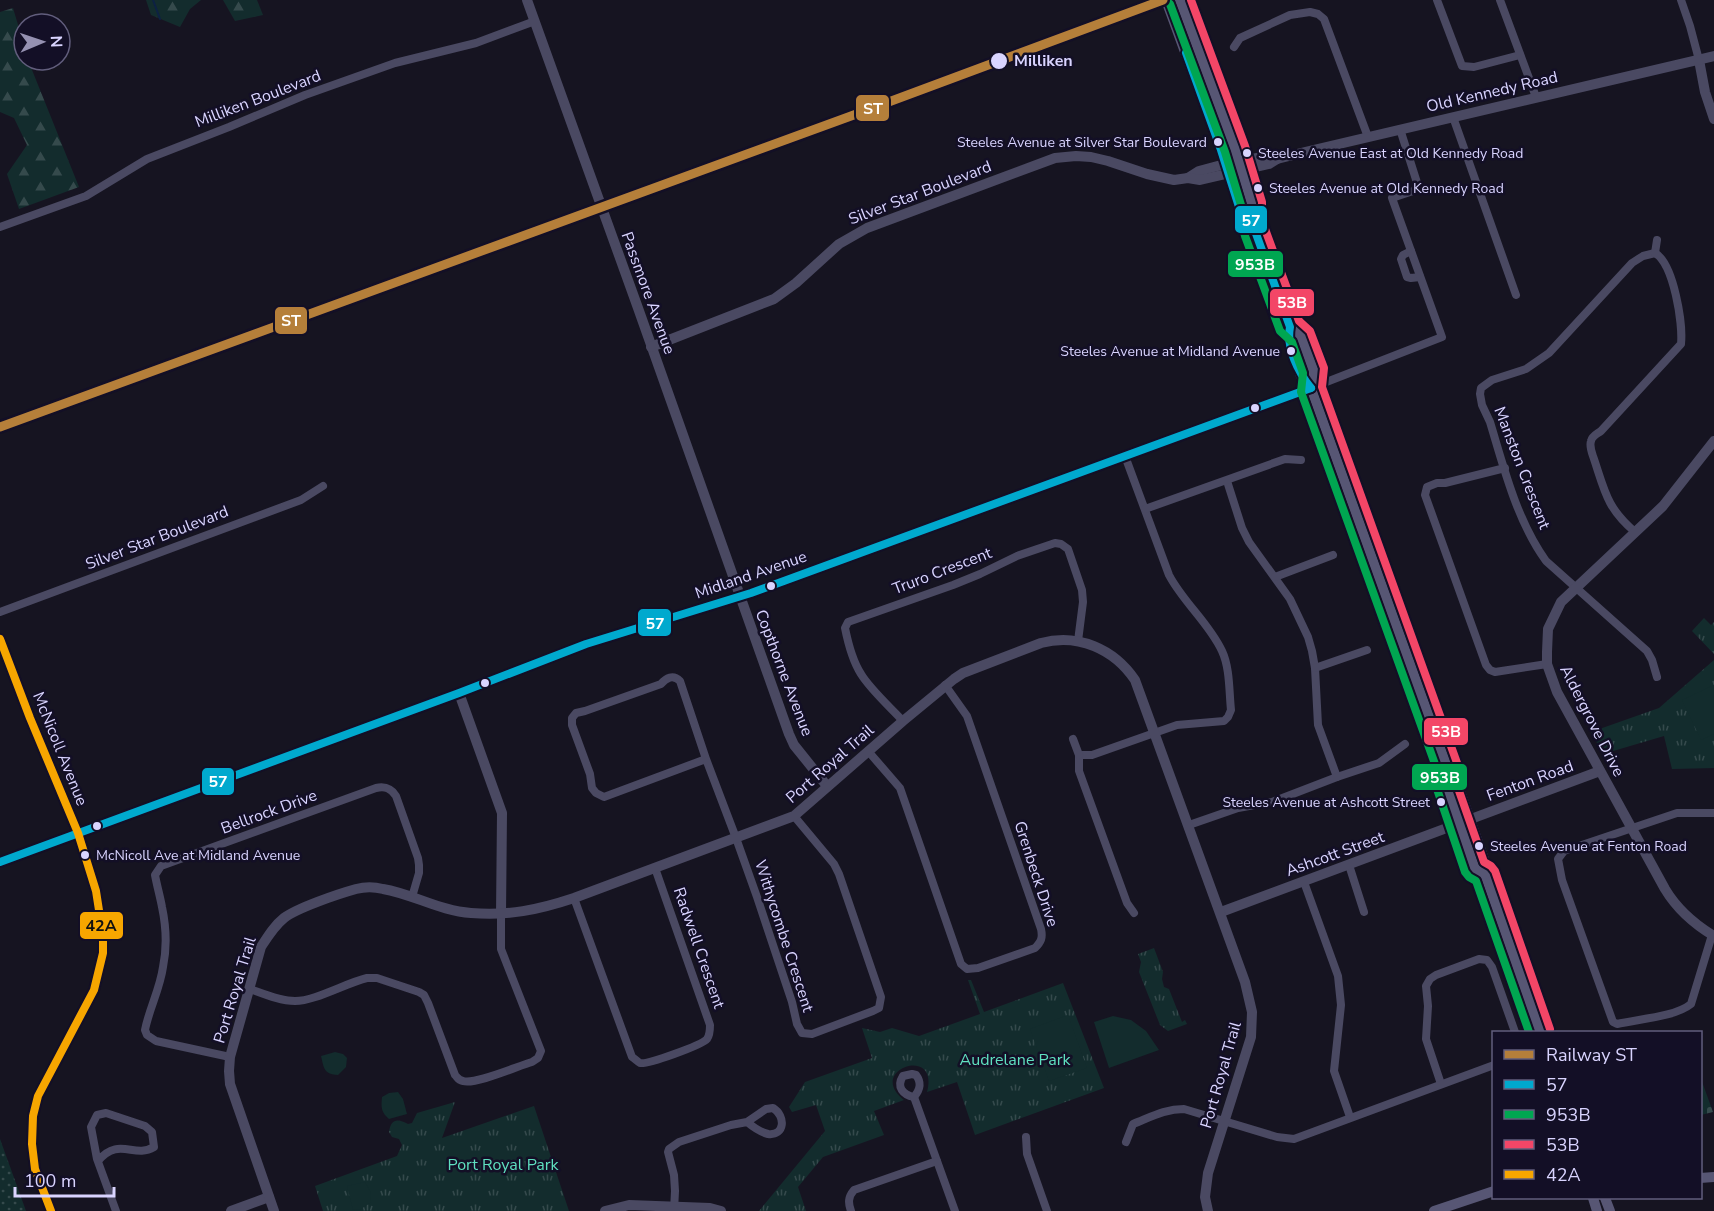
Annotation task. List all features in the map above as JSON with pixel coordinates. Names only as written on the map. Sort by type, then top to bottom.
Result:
[{"type":"main road","points":[[1166,0],[1240,210],[1251,220]]},
{"type":"main road","points":[[1180,0],[1240,166],[1252,204],[1251,220],[1290,327],[1301,336],[1314,372],[1311,387],[1451,778],[1447,787],[1465,822],[1475,869],[1485,874],[1540,1031]]},
{"type":"main road","name":"Midland Avenue","points":[[0,862],[586,645],[741,596],[1311,387]]},
{"type":"main road","name":"McNicoll Avenue","points":[[0,639],[78,833],[100,906],[103,953],[94,990],[38,1096],[33,1116],[32,1144],[35,1168],[51,1211]]},
{"type":"main road","points":[[1434,1211],[1492,1192]]},
{"type":"street","name":"Passmore Avenue","points":[[528,0],[741,596]]},
{"type":"street","points":[[1437,0],[1462,66],[1474,67],[1520,55]]},
{"type":"street","points":[[1500,0],[1536,97]]},
{"type":"street","points":[[1681,0],[1714,119]]},
{"type":"street","points":[[1234,47],[1240,38],[1290,15],[1310,12],[1318,14],[1324,19],[1368,137]]},
{"type":"street","name":"Milliken Boulevard","points":[[0,227],[86,196],[147,159],[305,95],[395,63],[476,43],[535,21]]},
{"type":"street","name":"Old Kennedy Road","points":[[1240,166],[1269,164],[1277,159],[1400,129],[1714,56]]},
{"type":"street","points":[[1453,117],[1516,295]]},
{"type":"street","name":"Midland Avenue","points":[[1311,387],[1442,337],[1420,277],[1407,277],[1401,259],[1403,255],[1411,251],[1392,198],[1419,189],[1400,129]]},
{"type":"street","name":"Silver Star Boulevard","points":[[651,346],[774,299],[796,283],[839,244],[867,228],[1048,160],[1076,156],[1091,157],[1174,180],[1188,178],[1198,171],[1240,166]]},
{"type":"street","points":[[1635,532],[1608,501],[1591,452],[1590,441],[1681,344],[1682,335],[1676,294],[1664,260],[1655,253],[1657,240]]},
{"type":"street","name":"Manston Crescent","points":[[1655,253],[1643,256],[1632,263],[1550,353],[1526,369],[1492,380],[1481,388],[1480,394],[1526,528],[1538,551],[1545,561],[1647,651],[1657,677]]},
{"type":"street","name":"Aldergrove Drive","points":[[1713,935],[1688,918],[1665,889],[1557,692],[1547,664],[1548,629],[1561,602],[1673,495],[1714,441]]},
{"type":"street","points":[[1079,755],[1092,755],[1177,725],[1224,721],[1231,710],[1226,663],[1222,651],[1172,581],[1125,456]]},
{"type":"street","points":[[1145,509],[1285,459],[1301,460]]},
{"type":"street","points":[[1505,468],[1437,483],[1427,487],[1425,495],[1486,665],[1495,672],[1547,664]]},
{"type":"street","points":[[1227,481],[1246,535],[1290,599],[1308,637],[1315,668],[1318,725],[1337,777]]},
{"type":"street","name":"Silver Star Boulevard","points":[[0,612],[301,500],[323,486]]},
{"type":"street","name":"Truro Crescent","points":[[903,721],[861,674],[855,663],[847,636],[845,628],[848,622],[954,585],[1017,556],[1055,543],[1068,549],[1082,590],[1083,602],[1078,641]]},
{"type":"street","points":[[1275,577],[1333,555]]},
{"type":"street","name":"Copthorne Avenue","points":[[741,596],[792,741],[827,786]]},
{"type":"street","name":"Port Royal Trail","points":[[274,1211],[230,1084],[229,1071],[261,946],[276,926],[291,914],[302,908],[361,889],[381,888],[449,910],[469,913],[521,913],[574,898],[794,816],[945,685],[963,673],[1041,643],[1078,641],[1109,653],[1129,671],[1139,688],[1221,912],[1251,1005],[1253,1018],[1249,1043],[1206,1182],[1205,1197],[1208,1211]]},
{"type":"street","points":[[1315,668],[1367,650]]},
{"type":"street","points":[[706,759],[604,797],[592,788],[590,774],[572,725],[572,718],[576,713],[660,684],[672,677],[677,678],[683,686],[706,759],[736,838]]},
{"type":"street","name":"Grenbeck Drive","points":[[868,751],[900,788],[961,964],[968,969],[978,968],[1035,948],[1041,942],[1041,929],[967,716],[945,685]]},
{"type":"street","points":[[250,989],[296,1001],[367,978],[377,978],[419,992],[424,995],[428,1003],[455,1075],[464,1082],[476,1081],[538,1058],[541,1048],[534,1036],[501,949],[502,813],[459,693]]},
{"type":"street","points":[[1073,739],[1079,755],[1079,771],[1127,903],[1134,913]]},
{"type":"street","points":[[1189,825],[1232,810],[1272,802],[1379,763],[1405,744]]},
{"type":"street","name":"Fenton Road","points":[[1465,822],[1600,771]]},
{"type":"street","name":"Bellrock Drive","points":[[231,1057],[156,1041],[147,1035],[145,1030],[158,993],[165,949],[162,905],[155,875],[161,866],[383,787],[391,790],[396,796],[418,858],[419,873],[412,897]]},
{"type":"street","points":[[1713,935],[1691,1004],[1671,1013],[1613,1023],[1562,880],[1558,859],[1564,851],[1677,813],[1714,813]]},
{"type":"street","name":"Withycombe Crescent","points":[[736,838],[792,1002],[797,1024],[802,1033],[812,1034],[873,1011],[879,1008],[880,992],[840,874],[794,816]]},
{"type":"street","name":"Ashcott Street","points":[[1221,912],[1465,822]]},
{"type":"street","points":[[1348,865],[1364,912]]},
{"type":"street","name":"Radwell Crescent","points":[[574,898],[632,1057],[639,1063],[648,1063],[692,1047],[705,1042],[709,1037],[710,1026],[655,868]]},
{"type":"street","points":[[1304,882],[1338,976],[1341,1005],[1334,1071],[1350,1117]]},
{"type":"street","points":[[1441,1084],[1426,1039],[1428,1006],[1426,986],[1434,976],[1479,959],[1487,960],[1492,967],[1515,1031]]},
{"type":"street","points":[[1126,1142],[1133,1124],[1167,1110],[1184,1109],[1277,1137],[1294,1139],[1492,1066]]},
{"type":"street","points":[[914,1097],[955,1211]]},
{"type":"street","points":[[98,1161],[106,1152],[119,1148],[148,1150],[154,1147],[152,1132],[145,1126],[106,1113],[97,1116],[91,1128],[98,1161],[116,1211]]},
{"type":"street","points":[[674,1208],[674,1175],[669,1149],[690,1139],[747,1122]]},
{"type":"street","points":[[1026,1137],[1027,1154],[1047,1211]]},
{"type":"street","points":[[851,1211],[849,1196],[854,1190],[937,1161]]},
{"type":"street","points":[[231,1211],[269,1197]]},
{"type":"street","points":[[605,1211],[629,1205],[710,1208],[721,1211]]},
{"type":"green space","points":[[146,0],[201,0],[190,9],[180,27],[151,15]]},
{"type":"green space","points":[[223,0],[257,0],[263,15],[235,21]]},
{"type":"green space","points":[[13,8],[14,12],[12,12],[12,72],[33,72],[79,187],[19,209],[7,174],[27,145],[14,118],[0,112],[0,12]]},
{"type":"green space","points":[[1704,618],[1711,625],[1714,622],[1714,654],[1692,631]]},
{"type":"green space","points":[[1714,660],[1714,768],[1672,769],[1664,736],[1603,754],[1591,732],[1659,708]]},
{"type":"green space","points":[[1714,685],[1714,734],[1701,740],[1682,700]]},
{"type":"green space","points":[[1154,948],[1163,972],[1164,987],[1169,989],[1182,1022],[1185,1020],[1187,1024],[1168,1031],[1160,1025],[1139,972],[1141,962],[1138,954]]},
{"type":"green space","name":"Audrelane Park","points":[[968,980],[971,980],[984,1012],[1063,983],[1104,1088],[975,1135],[957,1082],[927,1092],[928,1077],[923,1069],[915,1066],[906,1067],[893,1079],[894,1089],[904,1100],[874,1111],[884,1135],[823,1157],[798,1187],[806,1211],[759,1211],[825,1131],[816,1105],[792,1112],[789,1107],[805,1082],[872,1058],[862,1028],[880,1032],[892,1028],[919,1036],[980,1014]]},
{"type":"green space","points":[[1068,1015],[1087,1068],[1049,1081],[1030,1029]]},
{"type":"green space","points":[[1113,1016],[1131,1020],[1146,1031],[1159,1050],[1109,1068],[1094,1022]]},
{"type":"green space","points":[[335,1052],[347,1058],[346,1067],[338,1075],[325,1070],[321,1056]]},
{"type":"green space","points":[[1702,1082],[1713,1112],[1702,1115]]},
{"type":"green space","points":[[398,1092],[403,1099],[407,1114],[389,1119],[382,1110],[382,1097]]},
{"type":"green space","name":"Port Royal Park","points":[[455,1102],[442,1138],[534,1106],[569,1211],[323,1211],[315,1186],[397,1156],[402,1145],[399,1139],[392,1137],[389,1132],[393,1122],[398,1120],[408,1124],[412,1123],[417,1113]]},
{"type":"green space","points":[[0,1139],[26,1211],[0,1211]]},
{"type":"green space","points":[[365,1182],[371,1193],[370,1203],[361,1209],[353,1210],[347,1186]]},
{"type":"waterway","points":[[153,0],[160,19]]},
{"type":"rail line","name":"ST","points":[[0,427],[1163,0]]},
{"type":"transit line","name":"53B","points":[[1191,0],[1245,146],[1262,202],[1262,219],[1265,229],[1299,321],[1310,331],[1324,368],[1322,387],[1461,774],[1458,788],[1484,862],[1495,871],[1550,1029]]},
{"type":"transit line","name":"953B","points":[[1170,4],[1225,152],[1241,205],[1241,221],[1245,236],[1280,331],[1292,342],[1303,373],[1301,392],[1440,778],[1437,789],[1465,872],[1476,881],[1529,1031]]},
{"type":"transit line","name":"57","points":[[1186,53],[1240,210],[1251,220],[1290,327],[1291,351],[1311,388]]},
{"type":"transit line","name":"57","points":[[0,862],[586,644],[751,593],[1311,388]]},
{"type":"transit line","name":"42A","points":[[0,639],[78,833],[96,891],[103,936],[103,953],[94,990],[38,1096],[33,1116],[32,1144],[35,1169],[51,1211]]},
{"type":"place","name":"Milliken","points":[[999,61]]},
{"type":"place","name":"Steeles Avenue at Silver Star Boulevard","points":[[1218,142]]},
{"type":"place","name":"Steeles Avenue East at Old Kennedy Road","points":[[1247,153]]},
{"type":"place","name":"Steeles Avenue at Old Kennedy Road","points":[[1258,188]]},
{"type":"place","name":"Steeles Avenue at Midland Avenue","points":[[1291,351]]},
{"type":"place","name":"Steeles Avenue at Ashcott Street","points":[[1441,802]]},
{"type":"place","name":"Steeles Avenue at Fenton Road","points":[[1479,846]]},
{"type":"place","name":"McNicoll Ave at Midland Avenue","points":[[85,855]]}]
